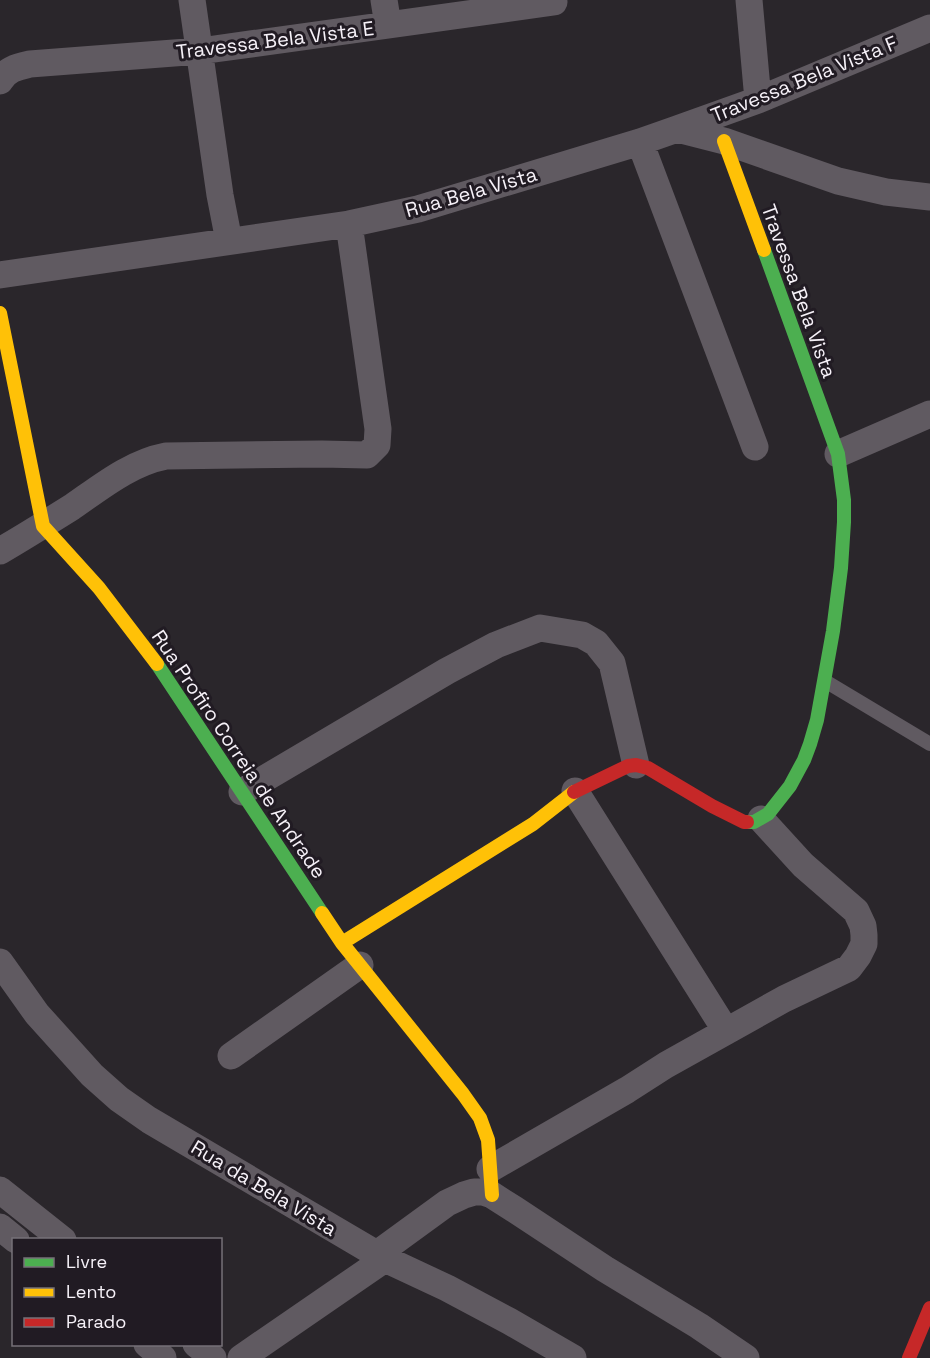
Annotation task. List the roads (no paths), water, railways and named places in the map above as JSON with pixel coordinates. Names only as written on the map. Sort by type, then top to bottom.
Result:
[{"type":"street","points":[[192,0],[220,195],[229,241]]},
{"type":"street","points":[[749,0],[758,100]]},
{"type":"street","name":"Travessa Bela Vista E","points":[[0,81],[10,70],[30,64],[200,51],[386,13],[554,2]]},
{"type":"street","name":"Travessa Bela Vista F","points":[[677,129],[758,100],[930,28]]},
{"type":"street","points":[[677,129],[724,141],[838,181],[886,192],[930,197]]},
{"type":"street","name":"Rua Bela Vista","points":[[0,275],[349,224],[418,209],[677,129]]},
{"type":"street","name":"Travessa Bela Vista","points":[[724,141],[838,454],[844,500],[841,568],[833,631],[813,736],[804,760],[790,786],[768,814],[761,819]]},
{"type":"street","points":[[640,142],[755,447]]},
{"type":"street","points":[[0,551],[43,526],[126,471],[150,459],[166,456],[366,455],[377,445],[378,429],[349,224]]},
{"type":"street","points":[[0,313],[43,526]]},
{"type":"street","points":[[838,454],[930,414]]},
{"type":"street","name":"Rua Profiro Correia de Andrade","points":[[43,526],[99,588],[152,656],[342,943],[464,1094],[480,1118],[488,1140],[491,1182]]},
{"type":"street","points":[[242,792],[447,670],[496,645],[540,628],[582,634],[596,643],[612,663],[636,765]]},
{"type":"street","points":[[241,1358],[381,1257],[447,1203],[464,1195],[483,1192],[491,1182],[666,1065],[784,999],[849,968],[864,944],[864,935],[863,926],[856,911],[803,865],[761,819],[744,822],[648,768],[636,765],[620,769],[575,791],[534,824],[342,943]]},
{"type":"street","points":[[575,791],[726,1031]]},
{"type":"street","name":"Rua da Bela Vista","points":[[0,962],[37,1014],[92,1075],[119,1099],[149,1120],[381,1257],[509,1321],[573,1358]]},
{"type":"street","points":[[231,1056],[360,965]]},
{"type":"street","points":[[491,1182],[605,1269],[699,1326],[746,1358]]},
{"type":"street","points":[[0,1190],[62,1238]]},
{"type":"street","points":[[0,1227],[15,1238]]},
{"type":"street","points":[[909,1358],[929,1313]]},
{"type":"street","points":[[149,1346],[164,1358]]},
{"type":"street","points":[[198,1346],[213,1358]]},
{"type":"lane","points":[[824,680],[930,744]]}]
